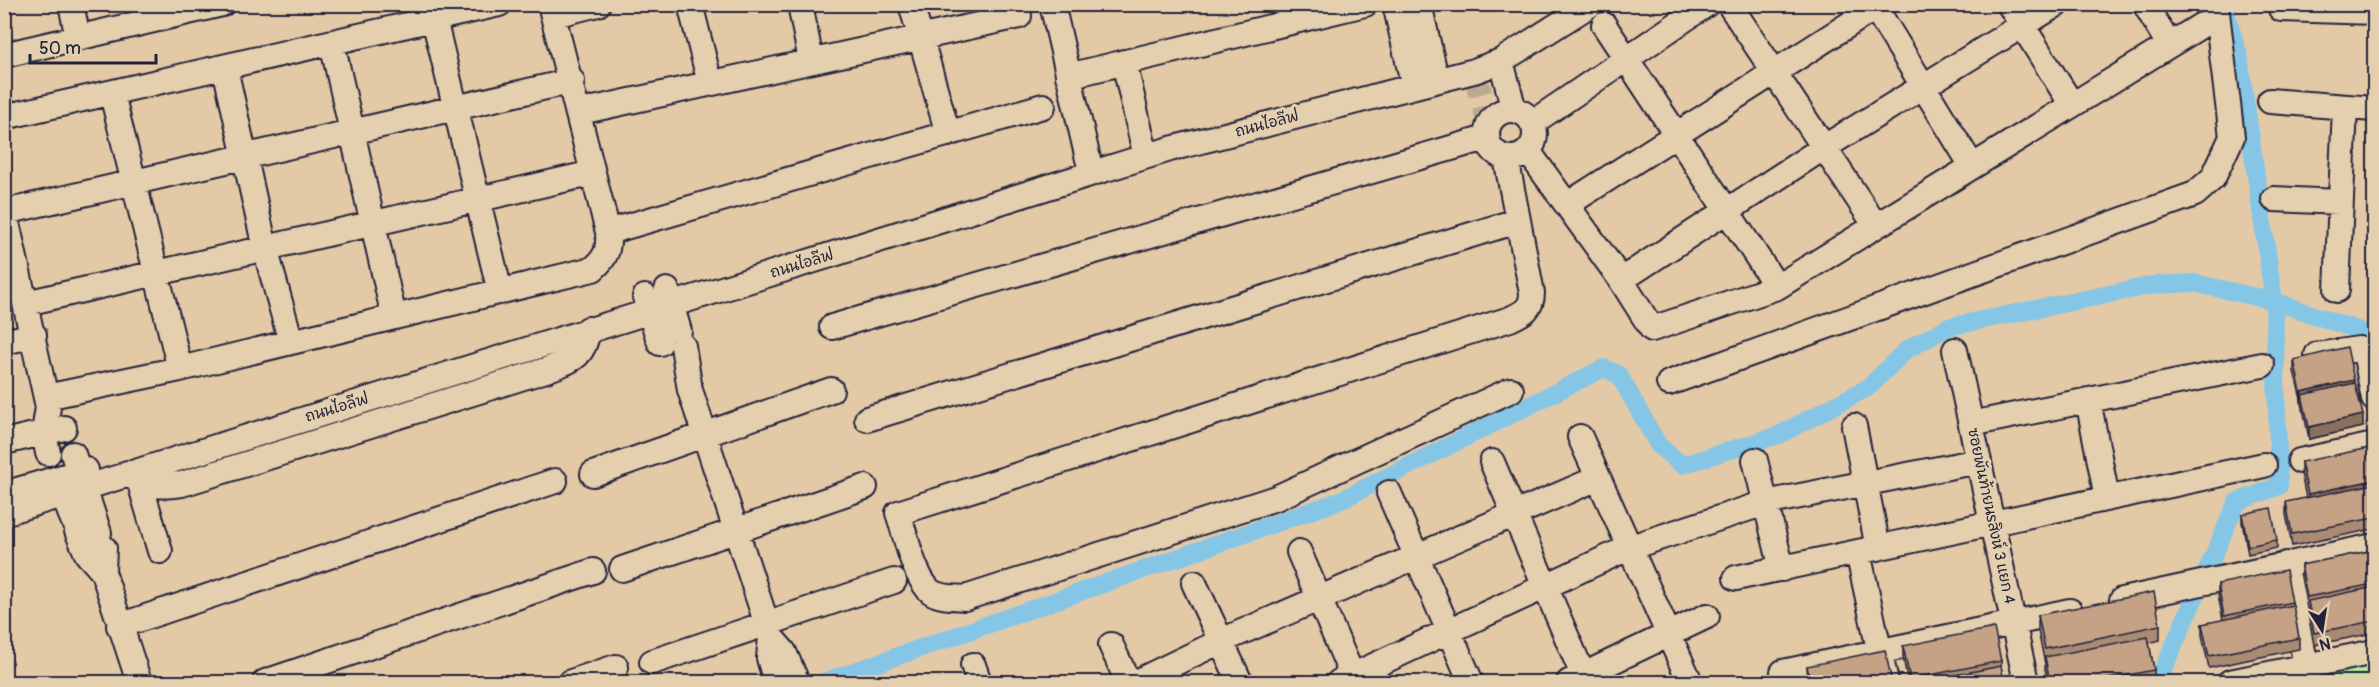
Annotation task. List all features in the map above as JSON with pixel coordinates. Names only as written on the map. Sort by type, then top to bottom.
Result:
[{"type":"street","points":[[71,4],[78,38]]},
{"type":"street","points":[[4,55],[193,8],[222,4]]},
{"type":"street","points":[[4,117],[499,4]]},
{"type":"street","points":[[47,402],[593,269],[606,254],[608,232],[580,112],[552,10],[598,4]]},
{"type":"street","points":[[690,4],[710,83]]},
{"type":"street","points":[[800,4],[811,61]]},
{"type":"street","points":[[911,4],[948,134]]},
{"type":"street","points":[[1052,4],[1088,159]]},
{"type":"street","points":[[1068,76],[1365,4]]},
{"type":"street","points":[[1395,4],[1423,72]]},
{"type":"street","points":[[1419,4],[1423,72]]},
{"type":"street","name":"ถนนไอลีฟ","points":[[63,460],[134,478],[588,329],[658,300],[1088,159],[1423,72],[1499,49],[1567,4]]},
{"type":"street","points":[[1523,117],[1627,58],[1707,4]]},
{"type":"street","points":[[1729,4],[1876,226]]},
{"type":"street","points":[[2008,4],[2072,105]]},
{"type":"street","points":[[1621,280],[1823,148],[2057,4]]},
{"type":"street","points":[[2145,4],[2169,45]]},
{"type":"street","points":[[1568,204],[1876,6],[1972,166]]},
{"type":"street","points":[[2281,9],[2374,12]]},
{"type":"street","points":[[1523,117],[1507,110],[1494,117],[1486,130],[1486,138],[1493,151],[1517,155],[1568,204],[1652,329],[1777,287],[2169,45],[2207,15],[2217,13],[2232,137],[2213,178],[2195,194],[1669,383]]},
{"type":"street","points":[[1598,15],[1777,287]]},
{"type":"street","name":"ถนนไอลีฟ","points":[[4,494],[63,460],[658,300],[1170,149],[1474,71],[1501,61],[1598,15]]},
{"type":"street","points":[[580,112],[1019,16]]},
{"type":"street","points":[[434,19],[500,292]]},
{"type":"street","points":[[332,43],[394,317]]},
{"type":"street","points":[[1501,61],[1523,117],[1535,138],[1517,155],[1517,221],[1532,303],[1526,312],[898,513],[918,569],[929,590],[943,596],[965,598],[1276,498],[1511,390]]},
{"type":"street","points":[[1124,62],[1143,144]]},
{"type":"street","points":[[225,68],[265,248],[291,342]]},
{"type":"street","points":[[139,682],[63,460],[47,402],[26,303],[9,244],[5,211],[572,81]]},
{"type":"street","points":[[112,94],[180,369]]},
{"type":"street","points":[[2270,101],[2374,109]]},
{"type":"street","points":[[608,232],[1042,106]]},
{"type":"street","points":[[2337,290],[2345,107]]},
{"type":"street","points":[[832,327],[1486,138]]},
{"type":"street","points":[[26,303],[593,173]]},
{"type":"street","points":[[2274,199],[2340,202]]},
{"type":"street","points":[[867,419],[1517,221]]},
{"type":"street","points":[[658,300],[671,343],[706,432],[769,630],[784,652],[784,677]]},
{"type":"street","points":[[4,342],[34,335]]},
{"type":"street","points":[[2296,359],[2347,348],[2359,348],[2366,357],[2374,399]]},
{"type":"street","name":"ซอยพันท้ายนรสิงห์ 3 แยก 4","points":[[1955,350],[2026,682]]},
{"type":"street","points":[[1971,424],[2262,365]]},
{"type":"street","points":[[593,474],[706,432],[831,390]]},
{"type":"street","points":[[2088,400],[2108,498]]},
{"type":"street","points":[[1854,426],[1865,484],[1868,550],[1880,652],[1886,682]]},
{"type":"street","points":[[1580,437],[1690,682]]},
{"type":"street","points":[[4,442],[63,460]]},
{"type":"street","points":[[2300,461],[2374,445]]},
{"type":"street","name":"ถนนไอลีฟ","points":[[4,513],[63,460]]},
{"type":"street","points":[[1755,460],[1782,569]]},
{"type":"street","points":[[1299,552],[1349,680],[1628,548],[1766,503],[1979,461]]},
{"type":"street","points":[[1492,462],[1544,586],[1579,680],[1707,616]]},
{"type":"street","points":[[1736,579],[2264,465]]},
{"type":"street","points":[[134,478],[160,551]]},
{"type":"street","points":[[1136,682],[1221,640],[1598,478]]},
{"type":"street","points":[[119,626],[555,481]]},
{"type":"street","points":[[622,569],[865,487]]},
{"type":"street","points":[[1389,493],[1471,682]]},
{"type":"street","points":[[88,533],[87,554],[103,572]]},
{"type":"street","points":[[1784,672],[2374,546]]},
{"type":"street","points":[[2286,564],[2306,666]]},
{"type":"street","points":[[265,682],[593,571]]},
{"type":"street","points":[[652,662],[769,630],[894,581]]},
{"type":"street","points":[[1194,583],[1240,682]]},
{"type":"street","points":[[1112,645],[1128,682]]},
{"type":"street","points":[[2230,682],[2374,652]]},
{"type":"street","points":[[571,682],[616,667]]},
{"type":"green space","points":[[2374,660],[2374,682],[2265,682]]},
{"type":"building","points":[[2347,347],[2354,380],[2301,392],[2294,360]]},
{"type":"building","points":[[2355,383],[2363,415],[2309,427],[2302,395]]},
{"type":"building","points":[[2369,448],[2374,480],[2308,494],[2301,462]]},
{"type":"building","points":[[2374,484],[2374,518],[2292,534],[2286,502]]},
{"type":"building","points":[[2271,508],[2277,540],[2248,546],[2242,514]]},
{"type":"building","points":[[2374,550],[2374,584],[2307,597],[2301,565]]},
{"type":"building","points":[[2286,570],[2292,602],[2224,616],[2218,584]]},
{"type":"building","points":[[2374,587],[2374,621],[2314,633],[2308,601]]},
{"type":"building","points":[[2154,592],[2160,625],[2045,649],[2038,615]]},
{"type":"building","points":[[2293,605],[2299,638],[2209,656],[2202,624]]},
{"type":"building","points":[[1994,628],[2001,661],[1910,679],[1903,646]]},
{"type":"building","points":[[2148,637],[2154,670],[2092,682],[2050,682],[2045,657]]},
{"type":"building","points":[[1885,650],[1892,682],[1810,682],[1807,666]]},
{"type":"building","points":[[2001,666],[2004,682],[1921,682]]},
{"type":"waterway","points":[[2162,682],[2159,679],[2237,502],[2279,486],[2274,301],[2239,56],[2224,7],[2231,4]]},
{"type":"waterway","points":[[824,682],[1339,501],[1604,368],[1619,375],[1659,446],[1682,465],[1779,435],[1869,387],[1906,350],[1948,327],[2154,285],[2194,283],[2274,301],[2374,336]]},
{"type":"tunnel","points":[[1474,71],[1489,123]]}]
